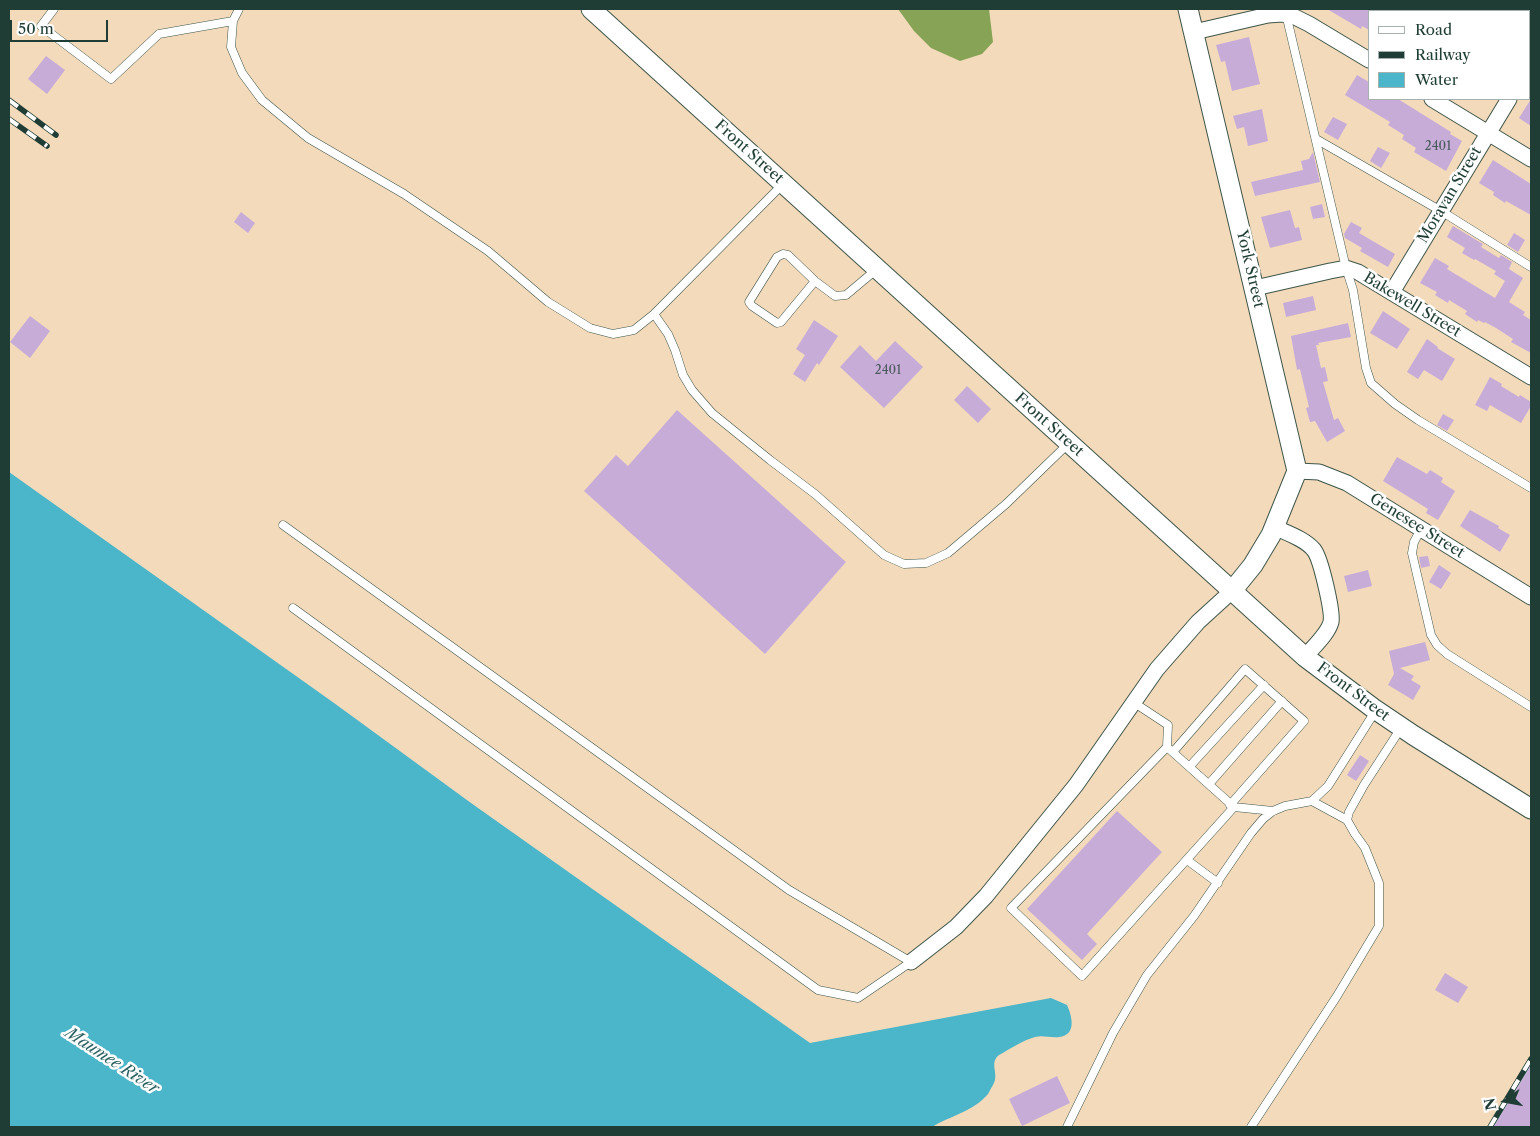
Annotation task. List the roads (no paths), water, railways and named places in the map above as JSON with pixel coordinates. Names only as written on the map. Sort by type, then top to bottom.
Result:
[{"type":"street","name":"Front Street","points":[[591,9],[1305,657],[1401,728],[1531,809]]},
{"type":"street","name":"York Street","points":[[1188,9],[1297,471]]},
{"type":"street","points":[[1194,32],[1286,12],[1310,24],[1368,59]]},
{"type":"street","points":[[1434,100],[1531,159]]},
{"type":"street","name":"Moravan Street","points":[[1392,292],[1508,100]]},
{"type":"street","name":"Bakewell Street","points":[[1254,288],[1346,268],[1358,272],[1392,292],[1531,377]]},
{"type":"street","points":[[911,962],[956,927],[986,896],[1076,785],[1157,669],[1198,622],[1232,591],[1253,565],[1274,526],[1297,471]]},
{"type":"street","name":"Genesee Street","points":[[1297,471],[1319,472],[1347,483],[1531,597]]},
{"type":"street","points":[[1274,526],[1304,542],[1315,551],[1332,613],[1330,624],[1305,657]]},
{"type":"lane","points":[[54,9],[41,26],[111,79],[159,34],[232,22]]},
{"type":"lane","points":[[239,9],[232,22],[231,47],[242,73],[262,100],[308,138],[404,194],[488,251],[548,302],[590,328],[613,334],[634,330],[654,314],[783,184]]},
{"type":"lane","points":[[1286,12],[1346,268],[1353,290],[1366,368],[1371,384],[1418,420],[1531,488]]},
{"type":"lane","points":[[1316,139],[1531,267]]},
{"type":"lane","points":[[815,281],[781,322],[777,324],[749,302],[777,257],[783,254],[788,256],[815,281],[835,296],[846,295],[877,269]]},
{"type":"lane","points":[[654,314],[668,334],[692,390],[712,413],[814,494],[884,555],[904,564],[926,563],[948,553],[1006,504],[1069,442]]},
{"type":"lane","points":[[283,525],[789,890],[911,962],[858,998],[818,990],[293,608]]},
{"type":"lane","points":[[1422,529],[1414,542],[1412,553],[1431,635],[1437,645],[1447,654],[1531,707]]},
{"type":"lane","points":[[1246,669],[1282,701],[1304,721],[1187,860],[1082,976],[1011,908],[1170,749],[1246,669]]},
{"type":"lane","points":[[1190,766],[1264,685]]},
{"type":"lane","points":[[1209,784],[1282,701]]},
{"type":"lane","points":[[1134,702],[1168,725],[1170,749],[1232,806],[1273,811]]},
{"type":"lane","points":[[1067,1127],[1113,1033],[1147,975],[1218,884],[1251,833],[1273,811],[1285,806],[1312,801],[1328,786],[1376,710]]},
{"type":"lane","points":[[1347,820],[1349,812],[1364,785],[1401,728]]},
{"type":"lane","points":[[1251,1127],[1337,996],[1380,926],[1378,883],[1365,848],[1354,834],[1347,820],[1312,801]]},
{"type":"lane","points":[[1187,860],[1218,884]]},
{"type":"water","name":"Maumee River","points":[[9,472],[810,1043],[1051,998],[1067,1005],[1072,1024],[1069,1033],[1059,1037],[1041,1036],[1030,1038],[999,1055],[994,1064],[995,1080],[988,1094],[976,1105],[932,1127],[9,1127]]},
{"type":"railway","points":[[9,100],[56,135]]},
{"type":"railway","points":[[9,119],[47,146]]},
{"type":"railway","points":[[1490,1127],[1531,1059]]}]
